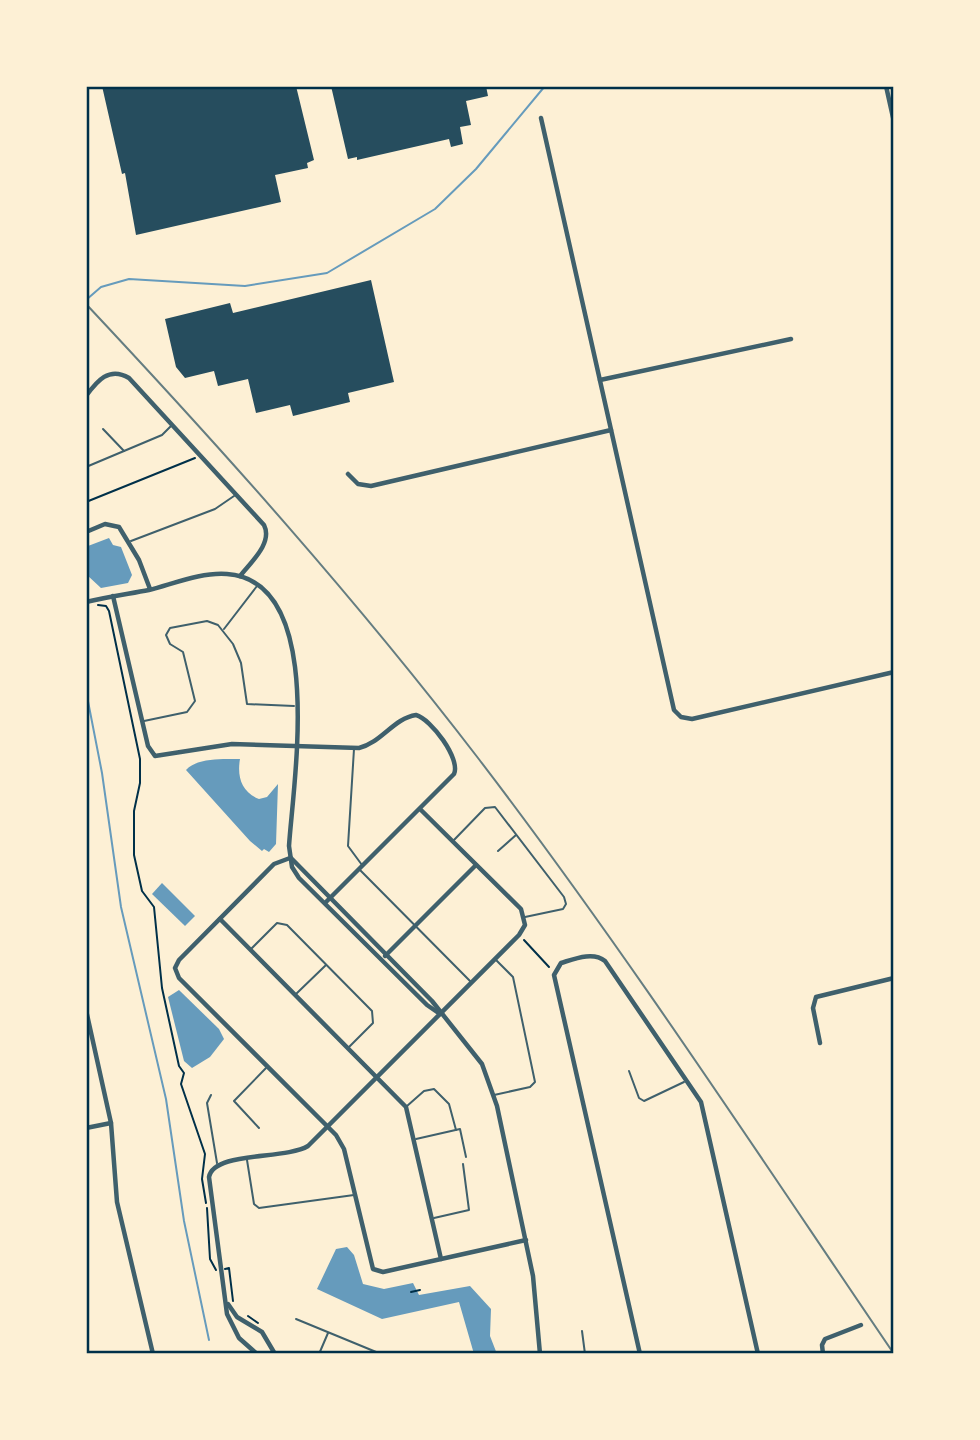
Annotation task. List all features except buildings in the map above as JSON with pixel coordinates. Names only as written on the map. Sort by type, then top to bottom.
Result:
[{"type":"street","points":[[886,86],[894,122]]},
{"type":"street","points":[[541,118],[671,704],[678,714],[692,719],[894,672]]},
{"type":"street","points":[[600,380],[791,338]]},
{"type":"street","points":[[86,396],[104,376],[123,374],[264,525],[267,535],[240,576]]},
{"type":"street","points":[[348,474],[359,484],[371,486],[611,430]]},
{"type":"street","points":[[86,532],[105,524],[115,525],[130,542],[150,589]]},
{"type":"street","points":[[90,603],[217,574],[240,576],[257,586],[274,606],[293,648],[299,706],[290,858],[327,901],[384,957],[427,1005],[440,1014],[477,1055],[494,1095],[526,1240],[537,1299],[540,1354]]},
{"type":"street","points":[[113,596],[149,750],[159,757],[222,744],[354,748],[376,741],[411,715],[422,717],[454,756],[457,767],[327,901]]},
{"type":"street","points":[[257,1354],[243,1343],[232,1327],[209,1177],[211,1170],[217,1164],[301,1150],[522,932],[525,917],[419,809]]},
{"type":"street","points":[[290,858],[274,864],[178,960],[176,974],[328,1126],[344,1149],[373,1269],[383,1272],[526,1240]]},
{"type":"street","points":[[384,957],[476,865]]},
{"type":"street","points":[[220,919],[406,1107],[441,1259]]},
{"type":"street","points":[[640,1354],[555,971],[561,963],[593,955],[605,961],[704,1110],[758,1354]]},
{"type":"street","points":[[820,1043],[813,1008],[816,997],[894,978]]},
{"type":"street","points":[[86,1010],[111,1123],[117,1202],[153,1354]]},
{"type":"street","points":[[86,1128],[111,1123]]},
{"type":"street","points":[[227,1303],[237,1317],[262,1332],[275,1354]]},
{"type":"street","points":[[823,1354],[823,1341],[861,1325]]},
{"type":"lane","points":[[86,467],[162,435],[172,425]]},
{"type":"lane","points":[[103,429],[124,451]]},
{"type":"lane","points":[[130,542],[215,509],[236,494]]},
{"type":"lane","points":[[223,630],[257,586]]},
{"type":"lane","points":[[142,722],[187,712],[195,703],[183,652],[168,642],[168,630],[206,621],[223,630],[241,663],[247,705],[299,706]]},
{"type":"lane","points":[[354,748],[348,846],[351,854],[416,926],[472,982]]},
{"type":"lane","points":[[452,841],[490,807],[495,807],[564,897],[566,904],[564,909],[525,917]]},
{"type":"lane","points":[[498,852],[516,834]]},
{"type":"lane","points":[[250,950],[274,925],[284,923],[374,1016],[373,1023],[348,1048]]},
{"type":"lane","points":[[494,1095],[530,1087],[535,1082],[513,977],[495,959]]},
{"type":"lane","points":[[295,995],[326,965]]},
{"type":"lane","points":[[260,1128],[234,1101],[267,1067]]},
{"type":"lane","points":[[629,1070],[639,1098],[644,1101],[686,1081]]},
{"type":"lane","points":[[406,1107],[424,1091],[434,1089],[449,1104],[466,1157]]},
{"type":"lane","points":[[211,1094],[207,1103],[217,1164]]},
{"type":"lane","points":[[415,1139],[458,1129]]},
{"type":"lane","points":[[247,1159],[257,1208],[354,1195]]},
{"type":"lane","points":[[432,1218],[469,1210],[463,1164]]},
{"type":"lane","points":[[296,1319],[380,1354]]},
{"type":"lane","points":[[582,1331],[585,1354]]},
{"type":"lane","points":[[319,1354],[329,1332]]},
{"type":"path","points":[[86,502],[200,455]]},
{"type":"path","points":[[90,603],[108,608],[123,672],[139,759],[140,783],[133,833],[137,875],[144,894],[154,907],[162,988],[179,1066],[184,1073],[181,1084],[205,1154],[202,1179],[210,1259],[212,1266],[218,1270]]},
{"type":"path","points":[[524,940],[549,967]]},
{"type":"path","points":[[229,1268],[234,1305]]},
{"type":"path","points":[[411,1292],[420,1290]]},
{"type":"path","points":[[244,1315],[256,1320]]},
{"type":"water","points":[[109,538],[113,545],[121,547],[132,575],[128,583],[101,588],[87,575],[88,546]]},
{"type":"water","points":[[240,759],[242,783],[253,796],[259,799],[267,797],[278,784],[276,844],[269,852],[264,849],[262,851],[250,841],[186,770],[204,761]]},
{"type":"water","points":[[162,883],[195,916],[185,926],[152,894]]},
{"type":"water","points":[[179,990],[219,1029],[224,1039],[210,1057],[192,1068],[184,1061],[168,997]]},
{"type":"water","points":[[347,1247],[354,1255],[363,1284],[384,1289],[413,1283],[419,1295],[470,1286],[491,1309],[490,1336],[497,1354],[474,1354],[459,1302],[382,1319],[317,1289],[336,1249]]},
{"type":"waterway","points":[[86,300],[101,287],[129,279],[245,286],[327,273],[435,209],[476,169],[545,86]]},
{"type":"waterway","points":[[86,691],[102,773],[121,907],[166,1099],[184,1221],[209,1340]]},
{"type":"railway","points":[[86,304],[288,526],[385,641],[478,758],[638,978],[894,1354]]}]
